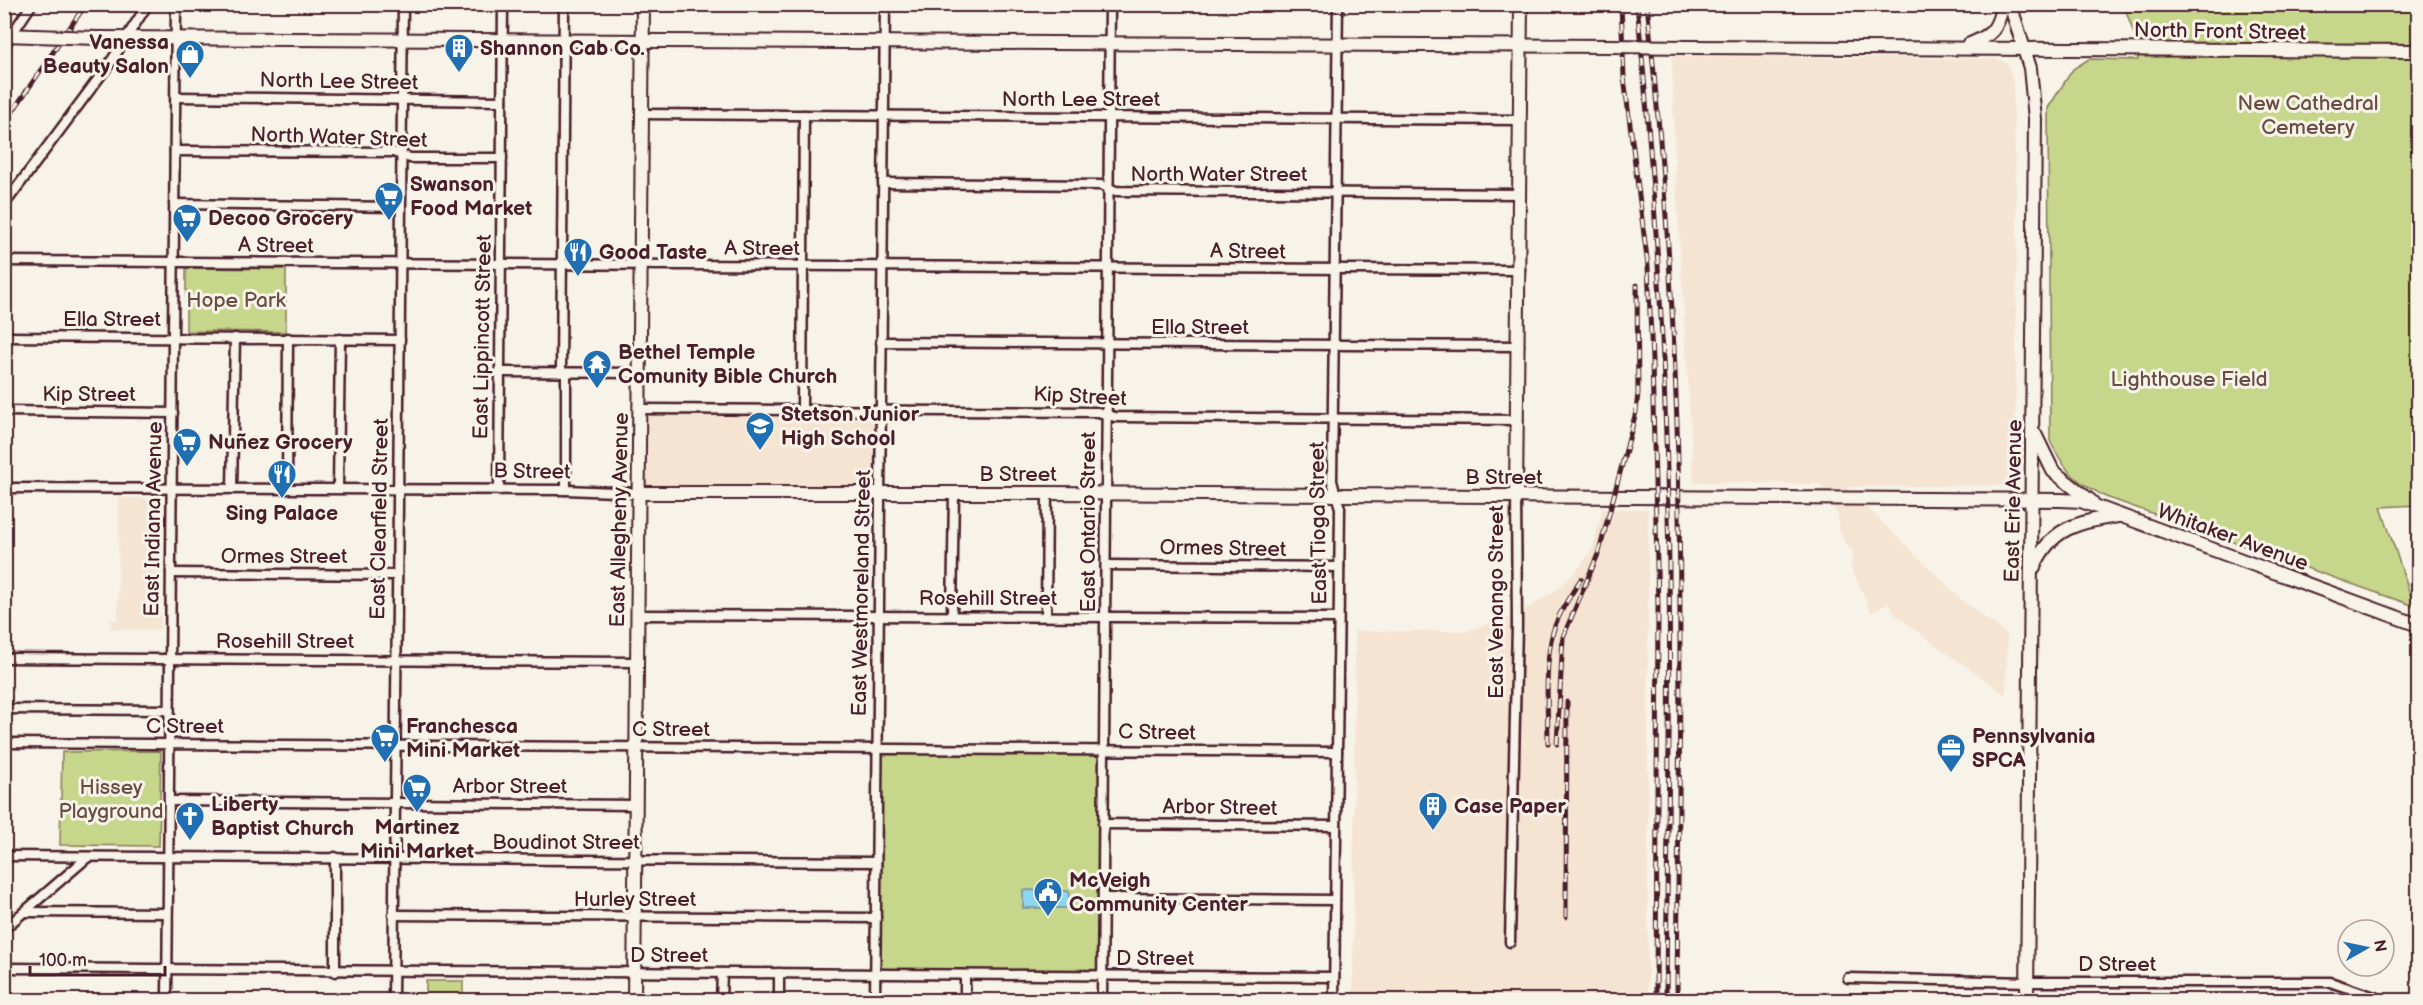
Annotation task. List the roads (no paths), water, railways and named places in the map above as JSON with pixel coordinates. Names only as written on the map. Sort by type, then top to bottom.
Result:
[{"type":"main road","name":"East Allegheny Avenue","points":[[634,1000],[643,4]]},
{"type":"main road","name":"East Venango Street","points":[[1516,496],[1521,4]]},
{"type":"main road","points":[[1961,48],[1986,38],[1994,32],[2003,4]]},
{"type":"main road","name":"East Erie Avenue","points":[[2010,4],[2032,78],[2035,119],[2027,1000]]},
{"type":"main road","name":"North Front Street","points":[[8,34],[98,38],[2418,51]]},
{"type":"main road","points":[[2033,419],[2035,434],[2054,471],[2100,508]]},
{"type":"main road","name":"B Street","points":[[639,493],[1047,493],[2032,501]]},
{"type":"main road","name":"Whitaker Avenue","points":[[2032,501],[2081,501],[2418,625]]},
{"type":"main road","points":[[2031,583],[2034,566],[2043,549],[2061,531],[2082,521],[2121,515]]},
{"type":"street","points":[[4,46],[8,34],[32,4]]},
{"type":"street","points":[[4,205],[44,154],[148,4]]},
{"type":"street","name":"East Indiana Avenue","points":[[166,1000],[176,4]]},
{"type":"street","name":"East Clearfield Street","points":[[393,1000],[403,4]]},
{"type":"street","name":"East Lippincott Street","points":[[499,490],[503,4]]},
{"type":"street","points":[[564,4],[561,264],[566,490]]},
{"type":"street","name":"East Westmoreland Street","points":[[875,1000],[885,4]]},
{"type":"street","name":"East Ontario Street","points":[[1102,1000],[1110,4]]},
{"type":"street","name":"East Tioga Street","points":[[1334,1000],[1340,508],[1332,481],[1338,4]]},
{"type":"street","name":"North Lee Street","points":[[176,97],[502,101]]},
{"type":"street","name":"North Lee Street","points":[[642,114],[1520,120]]},
{"type":"street","points":[[802,409],[804,115]]},
{"type":"street","name":"North Water Street","points":[[175,151],[393,152],[410,158],[502,158]]},
{"type":"street","name":"North Water Street","points":[[883,183],[1101,185],[1116,191],[1520,194]]},
{"type":"street","points":[[174,204],[400,207]]},
{"type":"street","name":"A Street","points":[[4,261],[1520,270]]},
{"type":"street","name":"Ella Street","points":[[4,337],[400,340]]},
{"type":"street","points":[[232,488],[235,338]]},
{"type":"street","points":[[287,489],[288,338]]},
{"type":"street","points":[[338,488],[340,339]]},
{"type":"street","name":"Ella Street","points":[[881,342],[1519,346]]},
{"type":"street","points":[[500,372],[640,373]]},
{"type":"street","name":"Kip Street","points":[[640,409],[1098,412],[1115,417],[1518,420]]},
{"type":"street","name":"Kip Street","points":[[4,411],[172,412]]},
{"type":"street","name":"B Street","points":[[4,488],[338,488],[639,493]]},
{"type":"street","points":[[952,616],[954,493]]},
{"type":"street","points":[[1046,616],[1047,493]]},
{"type":"street","name":"East Venango Street","points":[[1510,942],[1517,625],[1516,496]]},
{"type":"street","name":"Ormes Street","points":[[1106,565],[1339,567]]},
{"type":"street","name":"Ormes Street","points":[[171,573],[396,575]]},
{"type":"street","name":"Rosehill Street","points":[[637,615],[1338,618]]},
{"type":"street","name":"Rosehill Street","points":[[4,658],[637,662]]},
{"type":"street","points":[[4,709],[170,710]]},
{"type":"street","name":"C Street","points":[[4,743],[1337,752]]},
{"type":"street","name":"Arbor Street","points":[[169,801],[635,805]]},
{"type":"street","name":"Arbor Street","points":[[1104,824],[1335,826]]},
{"type":"street","name":"Boudinot Street","points":[[4,856],[876,862]]},
{"type":"street","points":[[4,929],[88,857]]},
{"type":"street","points":[[335,857],[335,972]]},
{"type":"street","points":[[1104,898],[1335,900]]},
{"type":"street","points":[[25,912],[167,914]]},
{"type":"street","name":"Hurley Street","points":[[393,915],[876,918]]},
{"type":"street","name":"D Street","points":[[4,968],[1334,977]]},
{"type":"street","points":[[722,973],[722,1000]]},
{"type":"street","points":[[779,973],[779,1000]]},
{"type":"street","points":[[965,975],[965,1000]]},
{"type":"street","name":"D Street","points":[[1848,978],[2028,982],[2330,982],[2383,1000]]},
{"type":"water","points":[[1023,890],[1069,891],[1069,908],[1023,908]]},
{"type":"railway","points":[[4,124],[86,4]]},
{"type":"railway","points":[[1621,4],[1624,77],[1648,266],[1652,360],[1658,606],[1656,1000]]},
{"type":"railway","points":[[1637,4],[1658,259],[1667,450],[1670,636],[1666,1000]]},
{"type":"railway","points":[[1647,4],[1669,259],[1678,450],[1680,636],[1677,1000]]},
{"type":"railway","points":[[1557,744],[1563,637],[1599,552],[1636,412],[1638,393],[1637,285]]},
{"type":"railway","points":[[1548,743],[1547,687],[1550,645],[1558,619],[1581,579]]},
{"type":"railway","points":[[1566,917],[1567,702]]},
{"type":"place","name":"Shannon Cab Co.","points":[[459,74]]},
{"type":"place","name":"Vanessa Beauty Salon","points":[[190,80]]},
{"type":"place","name":"Swanson Food Market","points":[[389,222]]},
{"type":"place","name":"Decoo Grocery","points":[[187,244]]},
{"type":"place","name":"Good Taste","points":[[578,278]]},
{"type":"place","name":"Bethel Temple Comunity Bible Church","points":[[597,390]]},
{"type":"place","name":"Stetson Junior High School","points":[[760,452]]},
{"type":"place","name":"Nuñez Grocery","points":[[187,468]]},
{"type":"place","name":"Sing Palace","points":[[282,500]]},
{"type":"place","name":"Franchesca Mini Market","points":[[385,764]]},
{"type":"place","name":"Pennsylvania SPCA","points":[[1951,774]]},
{"type":"place","name":"Martinez Mini Market","points":[[417,814]]},
{"type":"place","name":"Case Paper","points":[[1433,832]]},
{"type":"place","name":"Liberty Baptist Church","points":[[190,842]]},
{"type":"place","name":"McVeigh Community Center","points":[[1048,918]]},
{"type":"park label","name":"New Cathedral Cemetery","points":[[2308,115]]},
{"type":"park label","name":"Hope Park","points":[[236,300]]},
{"type":"park label","name":"Lighthouse Field","points":[[2189,379]]},
{"type":"park label","name":"Hissey Playground","points":[[111,799]]}]
